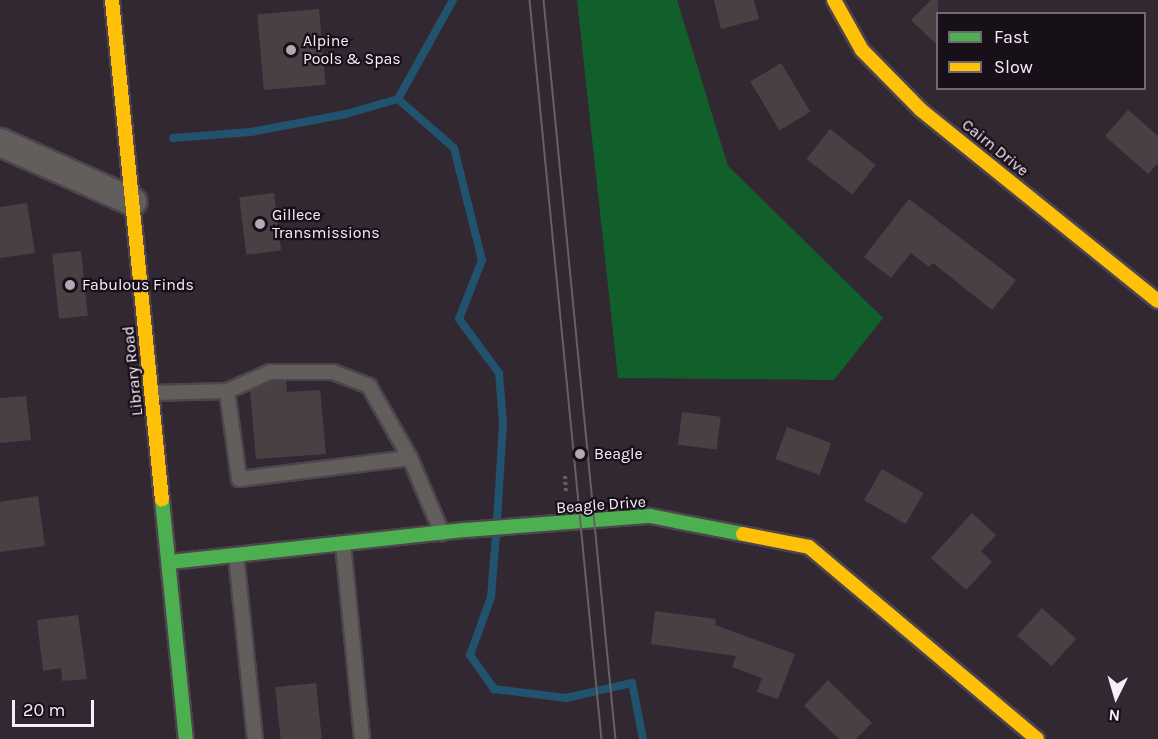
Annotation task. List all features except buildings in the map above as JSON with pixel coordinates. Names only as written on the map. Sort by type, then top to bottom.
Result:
[{"type":"street","name":"Library Road","points":[[112,0],[186,739]]},
{"type":"street","name":"Cairn Drive","points":[[834,0],[862,50],[921,110],[1158,302]]},
{"type":"street","points":[[0,142],[132,201]]},
{"type":"street","name":"Beagle Drive","points":[[170,562],[442,533],[650,516],[809,548],[1037,739]]},
{"type":"lane","points":[[152,393],[227,391],[270,372],[333,372],[358,379],[379,399],[410,458],[442,533]]},
{"type":"lane","points":[[227,391],[239,479],[410,458]]},
{"type":"lane","points":[[343,544],[362,739]]},
{"type":"lane","points":[[236,555],[255,739]]},
{"type":"green space","points":[[577,0],[677,0],[728,166],[883,318],[834,380],[618,378]]},
{"type":"waterway","points":[[453,0],[398,99],[454,148],[482,260],[459,319],[499,373],[503,423],[497,522]]},
{"type":"waterway","points":[[173,138],[251,132],[346,114],[398,99]]},
{"type":"waterway","points":[[496,535],[491,597],[470,655],[494,689],[566,698],[632,683],[643,739]]},
{"type":"tram line","points":[[530,0],[602,739]]},
{"type":"tram line","points":[[544,0],[616,739]]},
{"type":"traffic: fast","points":[[162,500],[186,739]]},
{"type":"traffic: fast","points":[[170,562],[466,530],[650,516],[743,534]]},
{"type":"traffic: slow","points":[[112,0],[162,500]]},
{"type":"traffic: slow","points":[[834,0],[862,50],[921,110],[1158,301]]},
{"type":"traffic: slow","points":[[743,534],[809,547],[1037,739]]},
{"type":"place","name":"Alpine Pools & Spas","points":[[291,50]]},
{"type":"place","name":"Gillece Transmissions","points":[[260,224]]},
{"type":"place","name":"Fabulous Finds","points":[[70,285]]},
{"type":"place","name":"Beagle","points":[[580,454]]}]
